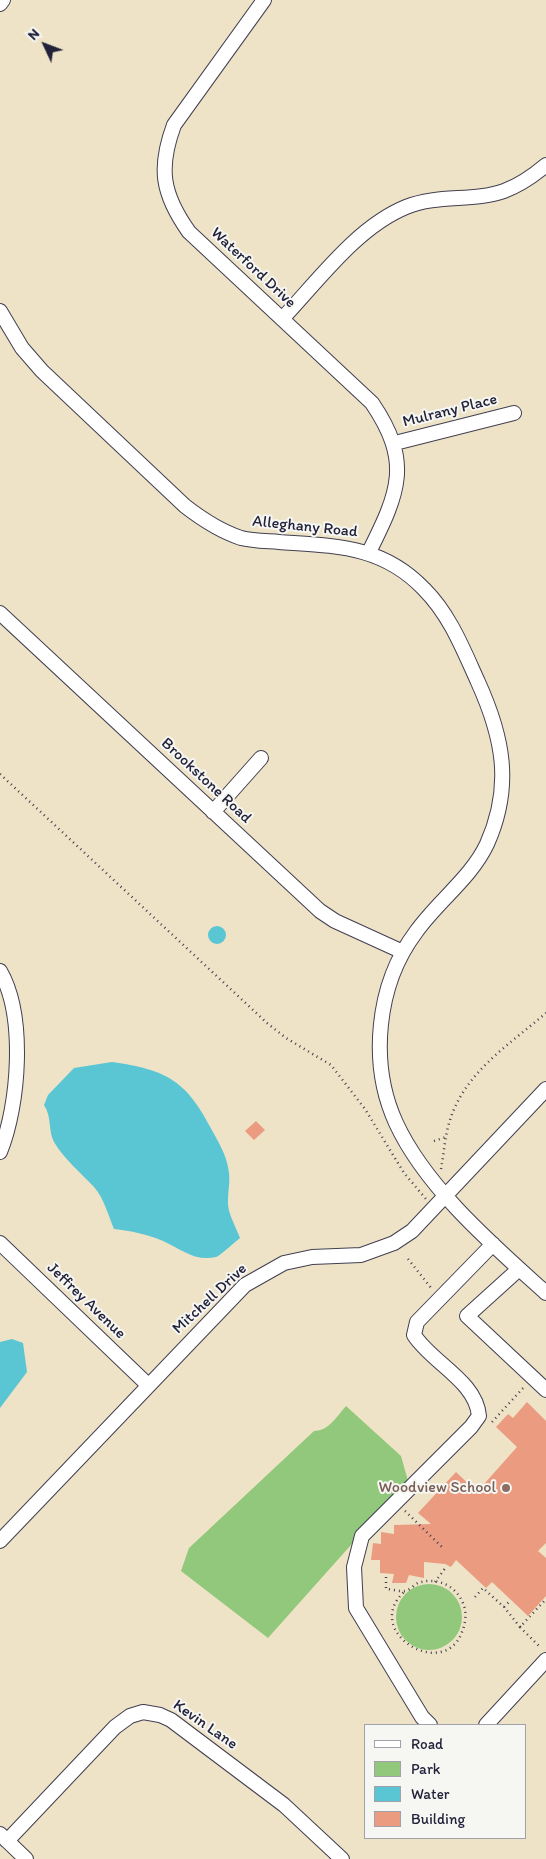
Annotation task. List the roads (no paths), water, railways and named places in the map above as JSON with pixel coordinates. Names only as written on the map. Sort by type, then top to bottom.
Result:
[{"type":"street","points":[[0,4],[3,0]]},
{"type":"street","name":"Waterford Drive","points":[[264,0],[174,124],[167,144],[164,163],[165,184],[170,201],[189,232],[372,403],[387,425],[395,443],[398,463],[396,485],[383,523],[369,552]]},
{"type":"street","points":[[282,319],[359,238],[378,221],[406,207],[435,198],[503,191],[521,184],[546,165]]},
{"type":"street","name":"Alleghany Road","points":[[0,310],[22,348],[42,371],[201,519],[221,531],[245,539],[347,547],[369,552],[392,563],[423,587],[446,616],[488,704],[498,732],[502,755],[503,787],[497,816],[486,845],[473,866],[415,932],[403,952],[384,1000],[380,1049],[383,1079],[396,1124],[433,1179],[460,1212],[546,1293]]},
{"type":"street","name":"Mulrany Place","points":[[395,443],[514,413]]},
{"type":"street","name":"Brookstone Road","points":[[0,613],[320,910],[335,921],[403,952]]},
{"type":"street","points":[[214,812],[261,758]]},
{"type":"street","points":[[0,971],[13,1003],[17,1028],[17,1052],[6,1136],[0,1152]]},
{"type":"street","name":"Mitchell Drive","points":[[0,1541],[245,1285],[261,1274],[284,1263],[312,1257],[361,1255],[394,1243],[412,1231],[546,1088]]},
{"type":"street","name":"Jeffrey Avenue","points":[[0,1244],[148,1385]]},
{"type":"street","points":[[429,1724],[422,1718],[356,1608],[354,1567],[362,1536],[471,1427],[479,1416],[478,1404],[460,1381],[429,1355],[414,1335],[418,1322],[493,1244]]},
{"type":"street","points":[[519,1269],[467,1316],[546,1390]]},
{"type":"street","points":[[487,1724],[546,1660]]},
{"type":"street","name":"Kevin Lane","points":[[4,1838],[115,1727],[135,1714],[150,1712],[171,1720],[262,1787],[342,1859]]},
{"type":"street","points":[[4,1838],[26,1859]]},
{"type":"water","points":[[217,926],[223,929],[226,935],[223,941],[217,944],[211,941],[208,935],[211,929]]},
{"type":"water","points":[[112,1062],[148,1069],[174,1081],[194,1101],[215,1136],[227,1163],[229,1176],[228,1205],[230,1215],[240,1238],[218,1256],[201,1258],[151,1236],[114,1229],[97,1191],[54,1142],[48,1114],[44,1105],[48,1095],[74,1068]]},
{"type":"water","points":[[12,1339],[23,1343],[27,1372],[0,1408],[0,1342]]},
{"type":"place","name":"Woodview School","points":[[506,1488]]}]
